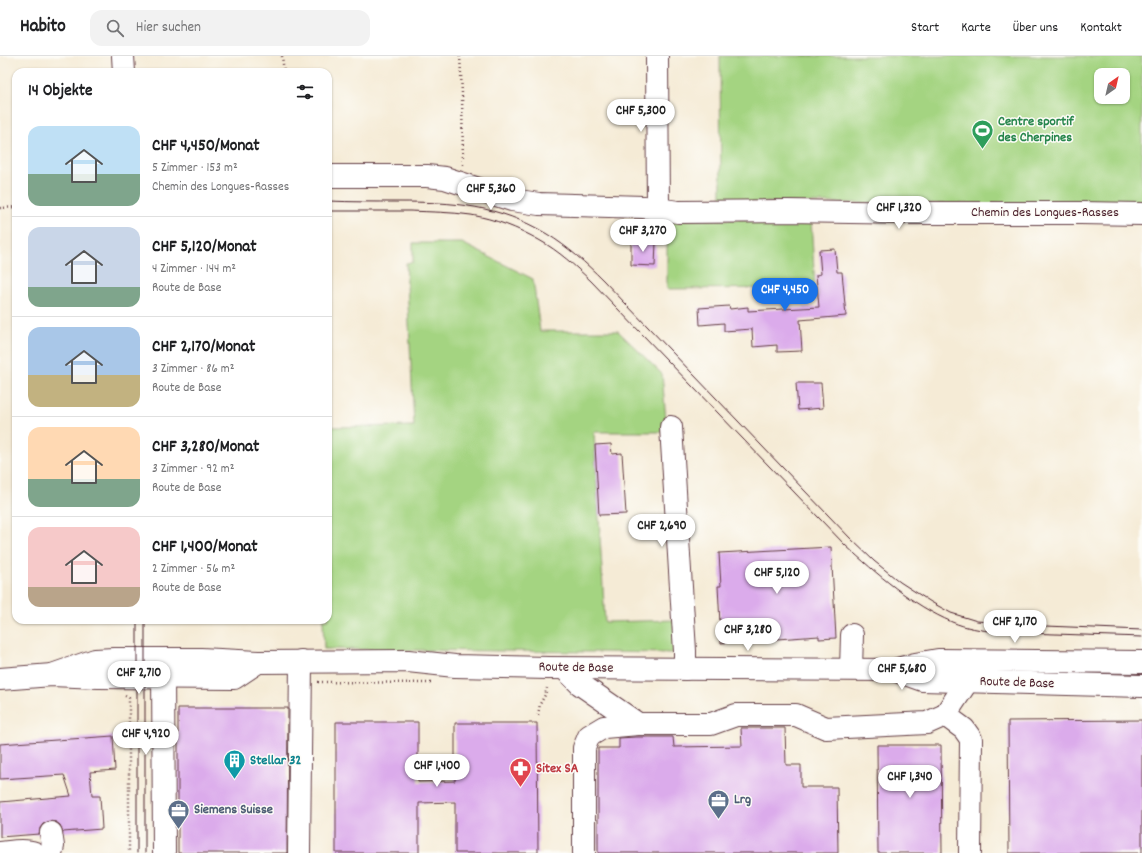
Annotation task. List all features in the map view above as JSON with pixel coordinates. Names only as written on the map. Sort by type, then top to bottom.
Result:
[{"type":"street","points":[[123,56],[124,68]]},
{"type":"street","points":[[657,56],[658,209]]},
{"type":"street","name":"Chemin des Longues-Rasses","points":[[332,176],[427,176],[445,178],[512,200],[539,204],[644,207],[678,212],[1080,212],[1142,214]]},
{"type":"street","points":[[671,427],[686,651],[685,669]]},
{"type":"street","points":[[851,669],[852,635]]},
{"type":"street","name":"Route de Base","points":[[0,680],[52,675],[98,677],[163,669],[234,678],[258,662],[301,661],[408,661],[455,666],[565,668],[894,670],[938,660],[1142,662]]},
{"type":"street","points":[[299,853],[301,661]]},
{"type":"street","points":[[565,668],[580,684],[638,724]]},
{"type":"street","points":[[163,669],[164,853]]},
{"type":"street","name":"Route de Base","points":[[894,670],[922,680],[1142,686]]},
{"type":"street","points":[[584,853],[584,748],[589,736],[604,727],[638,724],[711,724],[736,715],[796,715],[826,728],[927,723],[945,715],[967,682]]},
{"type":"street","points":[[945,715],[964,729],[971,739],[970,853]]},
{"type":"street","points":[[0,852],[21,851],[35,853]]},
{"type":"path","points":[[282,56],[284,68]]},
{"type":"path","points":[[460,56],[463,163],[460,183]]},
{"type":"path","points":[[0,208],[12,207]]},
{"type":"path","points":[[538,715],[540,704],[547,688]]},
{"type":"path","points":[[122,695],[129,698],[129,853]]},
{"type":"green space","name":"Centre sportif des Cherpines","points":[[720,56],[1142,56],[1142,205],[721,202]]},
{"type":"green space","points":[[811,219],[815,288],[667,289],[667,225],[671,220]]},
{"type":"green space","points":[[413,243],[462,243],[533,279],[540,331],[618,331],[662,374],[666,420],[665,432],[594,432],[605,622],[675,620],[675,653],[324,649],[323,624],[332,624],[332,427],[414,426],[406,263],[413,262]]},
{"type":"building","points":[[631,239],[646,239],[646,242],[656,242],[655,266],[631,265]]},
{"type":"building","points":[[835,249],[837,272],[842,272],[846,316],[800,320],[802,351],[777,352],[777,345],[753,347],[752,329],[724,331],[724,323],[700,325],[699,308],[729,306],[730,309],[748,307],[748,311],[819,307],[816,275],[821,274],[819,250]]},
{"type":"building","points":[[796,383],[821,383],[823,408],[798,410]]},
{"type":"building","points":[[611,444],[612,454],[622,453],[626,514],[599,515],[595,445]]},
{"type":"building","points":[[831,547],[836,638],[819,639],[819,636],[721,643],[718,586],[721,586],[719,553]]},
{"type":"building","name":"Stellar 32","points":[[178,708],[288,708],[287,853],[178,853]]},
{"type":"building","points":[[1142,720],[1142,853],[1009,853],[1008,721]]},
{"type":"building","points":[[336,722],[418,722],[418,782],[455,781],[455,723],[537,723],[538,853],[455,853],[455,802],[419,803],[419,853],[336,853]]},
{"type":"building","name":"Lrg","points":[[741,728],[785,728],[786,765],[801,765],[801,787],[837,787],[838,853],[598,853],[598,748],[619,748],[619,738],[635,737],[673,737],[674,747],[742,746]]},
{"type":"building","points":[[113,736],[115,770],[90,772],[92,796],[100,796],[102,829],[63,832],[60,825],[56,822],[49,821],[43,824],[40,828],[39,834],[0,837],[0,802],[71,796],[64,775],[0,779],[0,744]]},
{"type":"building","points":[[877,745],[941,745],[942,853],[878,853]]},
{"type":"tram line","points":[[332,201],[418,202],[457,204],[475,207],[493,211],[529,224],[555,239],[590,267],[603,280],[850,538],[874,561],[900,582],[951,613],[977,621],[1022,625],[1142,630]]},
{"type":"tram line","points":[[332,211],[410,211],[471,215],[489,219],[515,228],[546,244],[573,264],[591,281],[845,545],[909,598],[937,615],[963,626],[996,632],[1142,637]]},
{"type":"tram line","points":[[137,624],[137,853]]},
{"type":"tram line","points":[[145,624],[145,853]]},
{"type":"place","name":"Centre sportif des Cherpines","points":[[982,150]]},
{"type":"place","name":"Stellar 32","points":[[235,780]]},
{"type":"place","name":"Sitex SA","points":[[520,788]]},
{"type":"place","name":"Lrg","points":[[718,820]]},
{"type":"place","name":"Siemens Suisse","points":[[179,830]]}]
